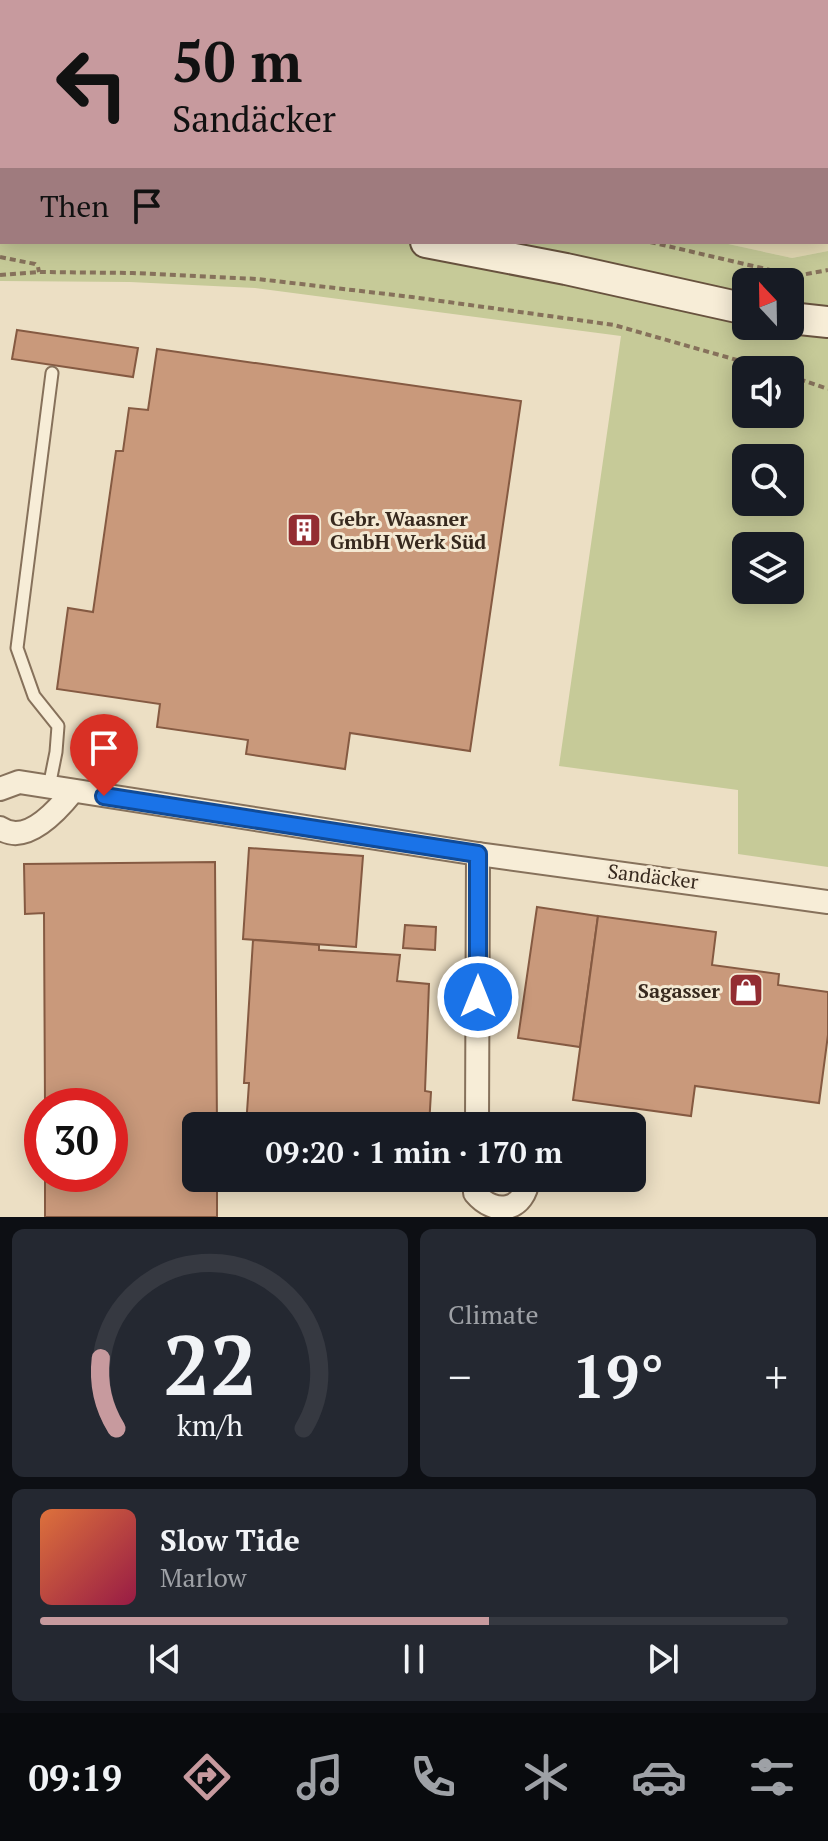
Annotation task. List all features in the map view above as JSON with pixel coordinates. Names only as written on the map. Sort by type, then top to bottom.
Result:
[{"type":"main road","points":[[436,244],[732,306]]},
{"type":"street","name":"Sandäcker","points":[[0,789],[19,782],[478,854],[828,902]]},
{"type":"street","points":[[0,828],[9,834],[23,833],[56,812],[73,791]]},
{"type":"street","points":[[478,854],[481,1112]]},
{"type":"street","points":[[475,1192],[482,1202],[495,1207],[509,1207],[520,1201],[527,1192]]},
{"type":"lane","points":[[49,787],[58,726],[34,696],[17,648],[52,373]]},
{"type":"path","points":[[659,244],[796,276],[828,270]]},
{"type":"path","points":[[0,257],[35,264],[39,272]]},
{"type":"path","points":[[0,275],[39,272],[133,273],[258,279],[614,325],[732,359]]},
{"type":"path","points":[[804,381],[828,389]]},
{"type":"shaded area","points":[[728,244],[828,244],[828,251],[792,258]]},
{"type":"green space","points":[[0,244],[728,244],[792,258],[828,251],[828,867],[738,854],[738,790],[559,766],[621,336],[255,288],[130,282],[0,281]]},
{"type":"building","points":[[17,330],[138,348],[133,377],[12,359]]},
{"type":"building","name":"Gebr. Waasner GmbH Werk Süd","points":[[157,349],[521,401],[470,751],[350,733],[345,769],[246,754],[248,740],[157,727],[160,704],[57,689],[68,608],[93,612],[116,451],[123,451],[129,408],[148,410]]},
{"type":"building","points":[[249,848],[363,856],[356,947],[243,939]]},
{"type":"building","points":[[215,862],[217,1112],[182,1112],[182,1192],[217,1192],[217,1217],[45,1217],[45,1192],[128,1192],[128,1088],[45,1088],[44,913],[25,914],[24,864]]},
{"type":"building","points":[[537,907],[598,916],[580,1047],[518,1038]]},
{"type":"building","points":[[598,916],[716,932],[712,965],[779,974],[778,985],[828,992],[828,1035],[819,1103],[695,1086],[691,1116],[573,1100]]},
{"type":"building","points":[[405,925],[436,927],[435,950],[403,948]]},
{"type":"building","points":[[253,940],[319,945],[319,950],[400,955],[397,981],[429,984],[425,1091],[431,1092],[430,1112],[247,1112],[249,1083],[244,1083]]},
{"type":"place","name":"Gebr. Waasner GmbH Werk Süd","points":[[304,530]]},
{"type":"place","name":"Sagasser","points":[[746,990]]},
{"type":"route","points":[[104,796],[478,854],[478,997]]}]
